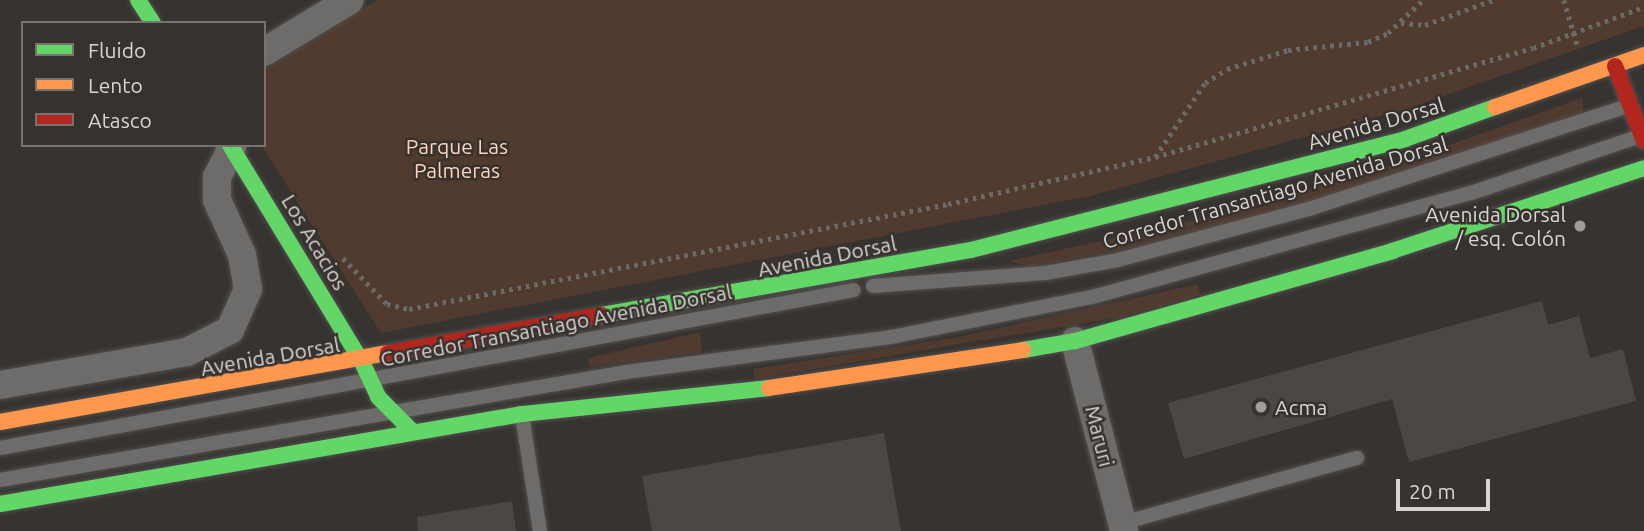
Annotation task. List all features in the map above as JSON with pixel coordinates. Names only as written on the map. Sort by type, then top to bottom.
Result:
[{"type":"main road","points":[[138,0],[152,21]]},
{"type":"main road","name":"Avenida Dorsal","points":[[0,422],[362,362],[836,277],[1070,227],[1405,139],[1644,55]]},
{"type":"main road","points":[[1615,66],[1637,102],[1643,137]]},
{"type":"main road","name":"Los Acacios","points":[[231,147],[362,362],[370,382],[389,412],[413,432]]},
{"type":"main road","points":[[0,504],[522,414],[857,379],[1076,341],[1392,251],[1644,168]]},
{"type":"street","points":[[266,51],[350,0]]},
{"type":"street","points":[[0,385],[187,352],[230,330],[248,289],[242,255],[218,200],[217,177],[231,147]]},
{"type":"street","name":"Maruri","points":[[1076,341],[1123,527]]},
{"type":"lane","name":"Corredor Transantiago Avenida Dorsal","points":[[0,448],[370,382],[880,285],[1045,273],[1118,260],[1325,204],[1637,102]]},
{"type":"lane","points":[[0,480],[626,372],[891,337],[1096,296],[1471,193],[1643,137]]},
{"type":"lane","points":[[522,414],[540,531]]},
{"type":"lane","points":[[1123,527],[1357,458]]},
{"type":"path","points":[[1155,157],[1205,83],[1227,69],[1288,50],[1368,43],[1401,23],[1423,0]]},
{"type":"path","points":[[1401,23],[1425,25],[1493,0]]},
{"type":"path","points":[[1564,0],[1579,48]]},
{"type":"path","points":[[341,254],[356,277],[387,304],[409,309],[948,204],[1155,157],[1345,106],[1574,34],[1644,7]]},
{"type":"green space","name":"Parque Las Palmeras","points":[[377,0],[1644,0],[1644,26],[1406,109],[1090,196],[381,333],[262,147],[266,147],[266,69]]},
{"type":"green space","points":[[1582,98],[1584,114],[1347,192],[1156,244],[1029,266],[1009,261],[1175,225],[1378,170]]},
{"type":"green space","points":[[1198,284],[1200,295],[1120,317],[755,379],[753,369],[953,338]]},
{"type":"green space","points":[[700,332],[702,352],[589,367],[588,358]]},
{"type":"building","points":[[1542,301],[1548,325],[1579,316],[1590,358],[1623,349],[1636,401],[1409,462],[1392,399],[1184,459],[1168,403]]},
{"type":"building","points":[[884,433],[901,531],[652,531],[642,476]]},
{"type":"building","points":[[512,501],[516,531],[418,531],[417,517]]},
{"type":"traffic: fast","points":[[138,0],[152,21]]},
{"type":"traffic: fast","points":[[602,315],[971,250],[1405,139],[1495,107]]},
{"type":"traffic: fast","points":[[231,147],[362,362]]},
{"type":"traffic: fast","points":[[1023,350],[1075,341],[1392,251],[1644,168]]},
{"type":"traffic: fast","points":[[362,362],[378,397],[413,432]]},
{"type":"traffic: fast","points":[[0,504],[522,414],[769,388]]},
{"type":"traffic: slow","points":[[1495,107],[1644,55]]},
{"type":"traffic: slow","points":[[769,388],[1023,350]]},
{"type":"traffic: slow","points":[[0,422],[388,353]]},
{"type":"traffic: jam","points":[[1615,66],[1644,141]]},
{"type":"traffic: jam","points":[[388,353],[602,315]]},
{"type":"place","name":"Avenida Dorsal / esq. Colón","points":[[1580,226]]},
{"type":"place","name":"Acma","points":[[1261,407]]}]
